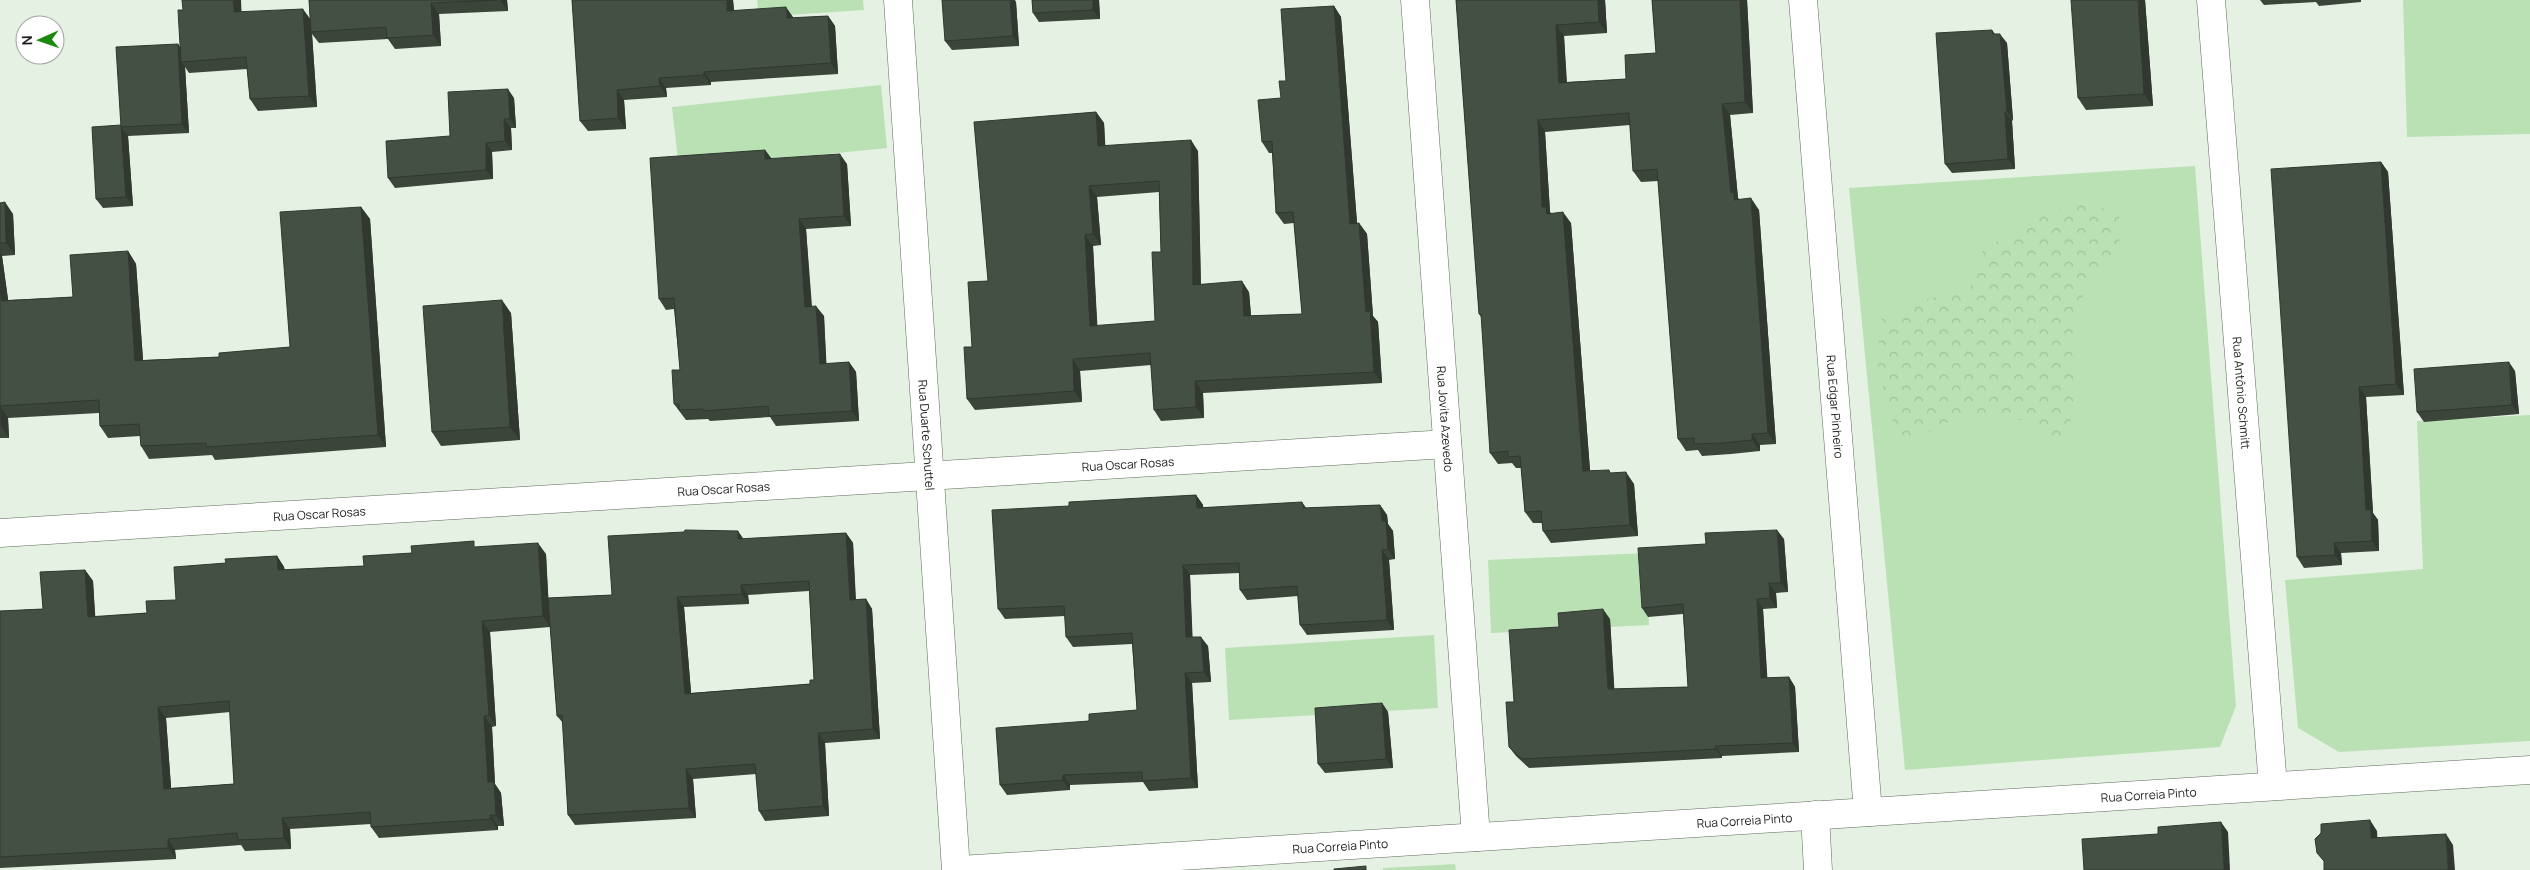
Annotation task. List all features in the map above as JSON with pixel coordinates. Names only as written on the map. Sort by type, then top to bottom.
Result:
[{"type":"street","name":"Rua Duarte Schuttel","points":[[898,0],[956,870]]},
{"type":"street","name":"Rua Jovita Azevedo","points":[[1415,0],[1476,837]]},
{"type":"street","name":"Rua Edgar Pinheiro","points":[[1803,0],[1868,812]]},
{"type":"street","name":"Rua Antônio Schmitt","points":[[2211,0],[2273,786]]},
{"type":"street","name":"Rua Oscar Rosas","points":[[0,533],[1447,444]]},
{"type":"street","name":"Rua Correia Pinto","points":[[960,870],[2530,770]]},
{"type":"street","points":[[1816,815],[1818,870]]},
{"type":"green space","points":[[757,0],[863,0],[864,10],[759,17]]},
{"type":"green space","points":[[2403,0],[2530,0],[2530,134],[2407,137]]},
{"type":"green space","points":[[881,85],[887,148],[679,169],[672,107]]},
{"type":"green space","points":[[2195,166],[2236,706],[2220,747],[1905,770],[1849,188]]},
{"type":"green space","points":[[2085,201],[2119,215],[2120,251],[2085,289],[2070,342],[2077,383],[2067,440],[2053,448],[2029,421],[1993,417],[1957,418],[1910,441],[1895,429],[1878,367],[1879,321],[1916,301],[1969,290],[1983,250],[2032,219]]},
{"type":"green space","points":[[2530,415],[2530,741],[2339,752],[2298,728],[2285,580],[2423,569],[2417,421]]},
{"type":"green space","points":[[1646,553],[1649,625],[1491,633],[1488,560]]},
{"type":"green space","points":[[1434,635],[1438,708],[1229,720],[1225,648]]},
{"type":"green space","points":[[1455,864],[1456,870],[1383,870],[1383,868]]},
{"type":"building","points":[[182,0],[233,0],[234,12],[303,9],[309,96],[250,99],[246,57],[181,62],[178,10],[183,10]]},
{"type":"building","points":[[309,0],[498,0],[431,3],[433,35],[387,38],[386,27],[311,32]]},
{"type":"building","points":[[572,0],[727,0],[727,11],[786,7],[787,18],[828,16],[831,63],[704,72],[704,75],[659,78],[660,86],[617,90],[618,118],[580,121]]},
{"type":"building","points":[[942,0],[1010,0],[1013,36],[945,41]]},
{"type":"building","points":[[1032,0],[1093,0],[1093,10],[1033,13]]},
{"type":"building","points":[[1456,0],[1598,0],[1599,22],[1556,25],[1559,83],[1626,79],[1625,55],[1656,53],[1652,0],[1740,0],[1745,102],[1722,104],[1731,193],[1734,192],[1734,200],[1751,198],[1768,433],[1752,434],[1752,440],[1724,443],[1694,444],[1694,438],[1678,439],[1657,169],[1633,171],[1629,113],[1538,120],[1542,207],[1546,207],[1547,214],[1563,212],[1583,471],[1609,470],[1610,473],[1626,472],[1630,525],[1543,531],[1541,511],[1525,512],[1520,456],[1508,457],[1508,451],[1490,453]]},
{"type":"building","points":[[2071,0],[2138,0],[2144,94],[2078,98]]},
{"type":"building","points":[[1334,6],[1350,224],[1359,223],[1366,312],[1370,311],[1374,372],[1195,381],[1196,407],[1154,410],[1150,353],[1073,359],[1074,391],[967,399],[964,347],[972,347],[968,282],[988,281],[974,122],[1096,112],[1098,146],[1191,140],[1193,285],[1242,281],[1244,316],[1302,314],[1293,212],[1276,213],[1272,141],[1262,142],[1258,100],[1281,98],[1279,81],[1286,81],[1281,9]],"holes":[[[1159,181],[1161,252],[1152,252],[1155,321],[1090,326],[1085,235],[1093,234],[1089,186]]]},
{"type":"building","points":[[1992,30],[1993,34],[2000,34],[2007,111],[2005,112],[2008,159],[1945,164],[1936,33]]},
{"type":"building","points":[[178,44],[182,124],[121,127],[116,47]]},
{"type":"building","points":[[508,89],[510,119],[504,119],[505,141],[486,143],[486,170],[388,178],[386,141],[450,136],[448,92]]},
{"type":"building","points":[[121,125],[126,197],[96,199],[92,127]]},
{"type":"building","points":[[765,150],[765,159],[840,154],[844,216],[799,219],[805,307],[816,306],[820,364],[849,362],[852,411],[769,416],[768,406],[703,411],[703,409],[679,410],[679,404],[674,404],[672,370],[680,370],[674,298],[659,299],[650,158]]},
{"type":"building","points":[[2381,162],[2396,384],[2359,387],[2366,510],[2371,510],[2372,541],[2334,543],[2335,555],[2297,557],[2271,169]]},
{"type":"building","points":[[5,202],[6,243],[0,243],[0,203]]},
{"type":"building","points":[[361,207],[378,435],[206,447],[206,443],[141,446],[139,424],[100,426],[99,400],[0,406],[0,289],[2,301],[73,297],[70,255],[128,251],[135,361],[219,357],[219,353],[290,347],[280,212]]},
{"type":"building","points":[[502,300],[510,427],[432,432],[423,306]]},
{"type":"building","points":[[2509,362],[2512,405],[2417,412],[2414,369]]},
{"type":"building","points":[[1196,495],[1197,508],[1302,502],[1303,508],[1380,505],[1382,521],[1386,521],[1388,549],[1382,550],[1387,620],[1300,625],[1297,586],[1240,590],[1239,563],[1183,565],[1186,637],[1201,637],[1204,672],[1185,673],[1191,778],[1142,781],[1142,772],[1063,775],[1063,780],[1000,785],[996,728],[1089,721],[1089,714],[1137,710],[1132,633],[1066,637],[1064,606],[998,609],[992,510],[1069,506],[1069,502]]},
{"type":"building","points":[[685,530],[738,531],[738,539],[846,533],[850,600],[866,599],[873,729],[818,733],[823,806],[759,811],[755,764],[686,769],[689,808],[568,815],[562,715],[557,716],[548,598],[612,595],[608,536],[684,532]],"holes":[[[809,581],[814,680],[810,680],[810,684],[685,694],[677,597],[742,594],[741,585]]]},
{"type":"building","points":[[1777,530],[1781,583],[1769,583],[1770,598],[1757,599],[1761,678],[1789,677],[1793,743],[1715,746],[1716,749],[1522,759],[1509,747],[1506,702],[1514,702],[1509,630],[1559,627],[1558,613],[1603,609],[1608,689],[1688,687],[1683,604],[1642,608],[1638,548],[1706,544],[1705,533]]},
{"type":"building","points":[[474,541],[474,547],[538,543],[543,616],[482,621],[489,715],[484,716],[488,782],[494,782],[496,815],[490,815],[491,819],[371,827],[370,812],[282,818],[284,838],[238,840],[237,833],[168,839],[168,848],[0,857],[0,611],[43,609],[40,572],[85,570],[88,617],[147,613],[146,601],[176,600],[174,567],[226,563],[225,559],[277,556],[278,570],[364,566],[363,556],[412,553],[411,546]],"holes":[[[229,701],[234,784],[164,789],[158,707]]]},
{"type":"building","points":[[1382,703],[1386,759],[1318,764],[1315,708]]},
{"type":"building","points":[[2370,820],[2371,838],[2446,834],[2448,870],[2324,870],[2324,861],[2317,853],[2315,839],[2321,833],[2321,824]]},
{"type":"building","points":[[2221,822],[2224,870],[2084,870],[2082,839],[2158,834],[2158,827]]},
{"type":"building","points":[[1366,866],[1366,870],[1334,870],[1334,869]]}]
